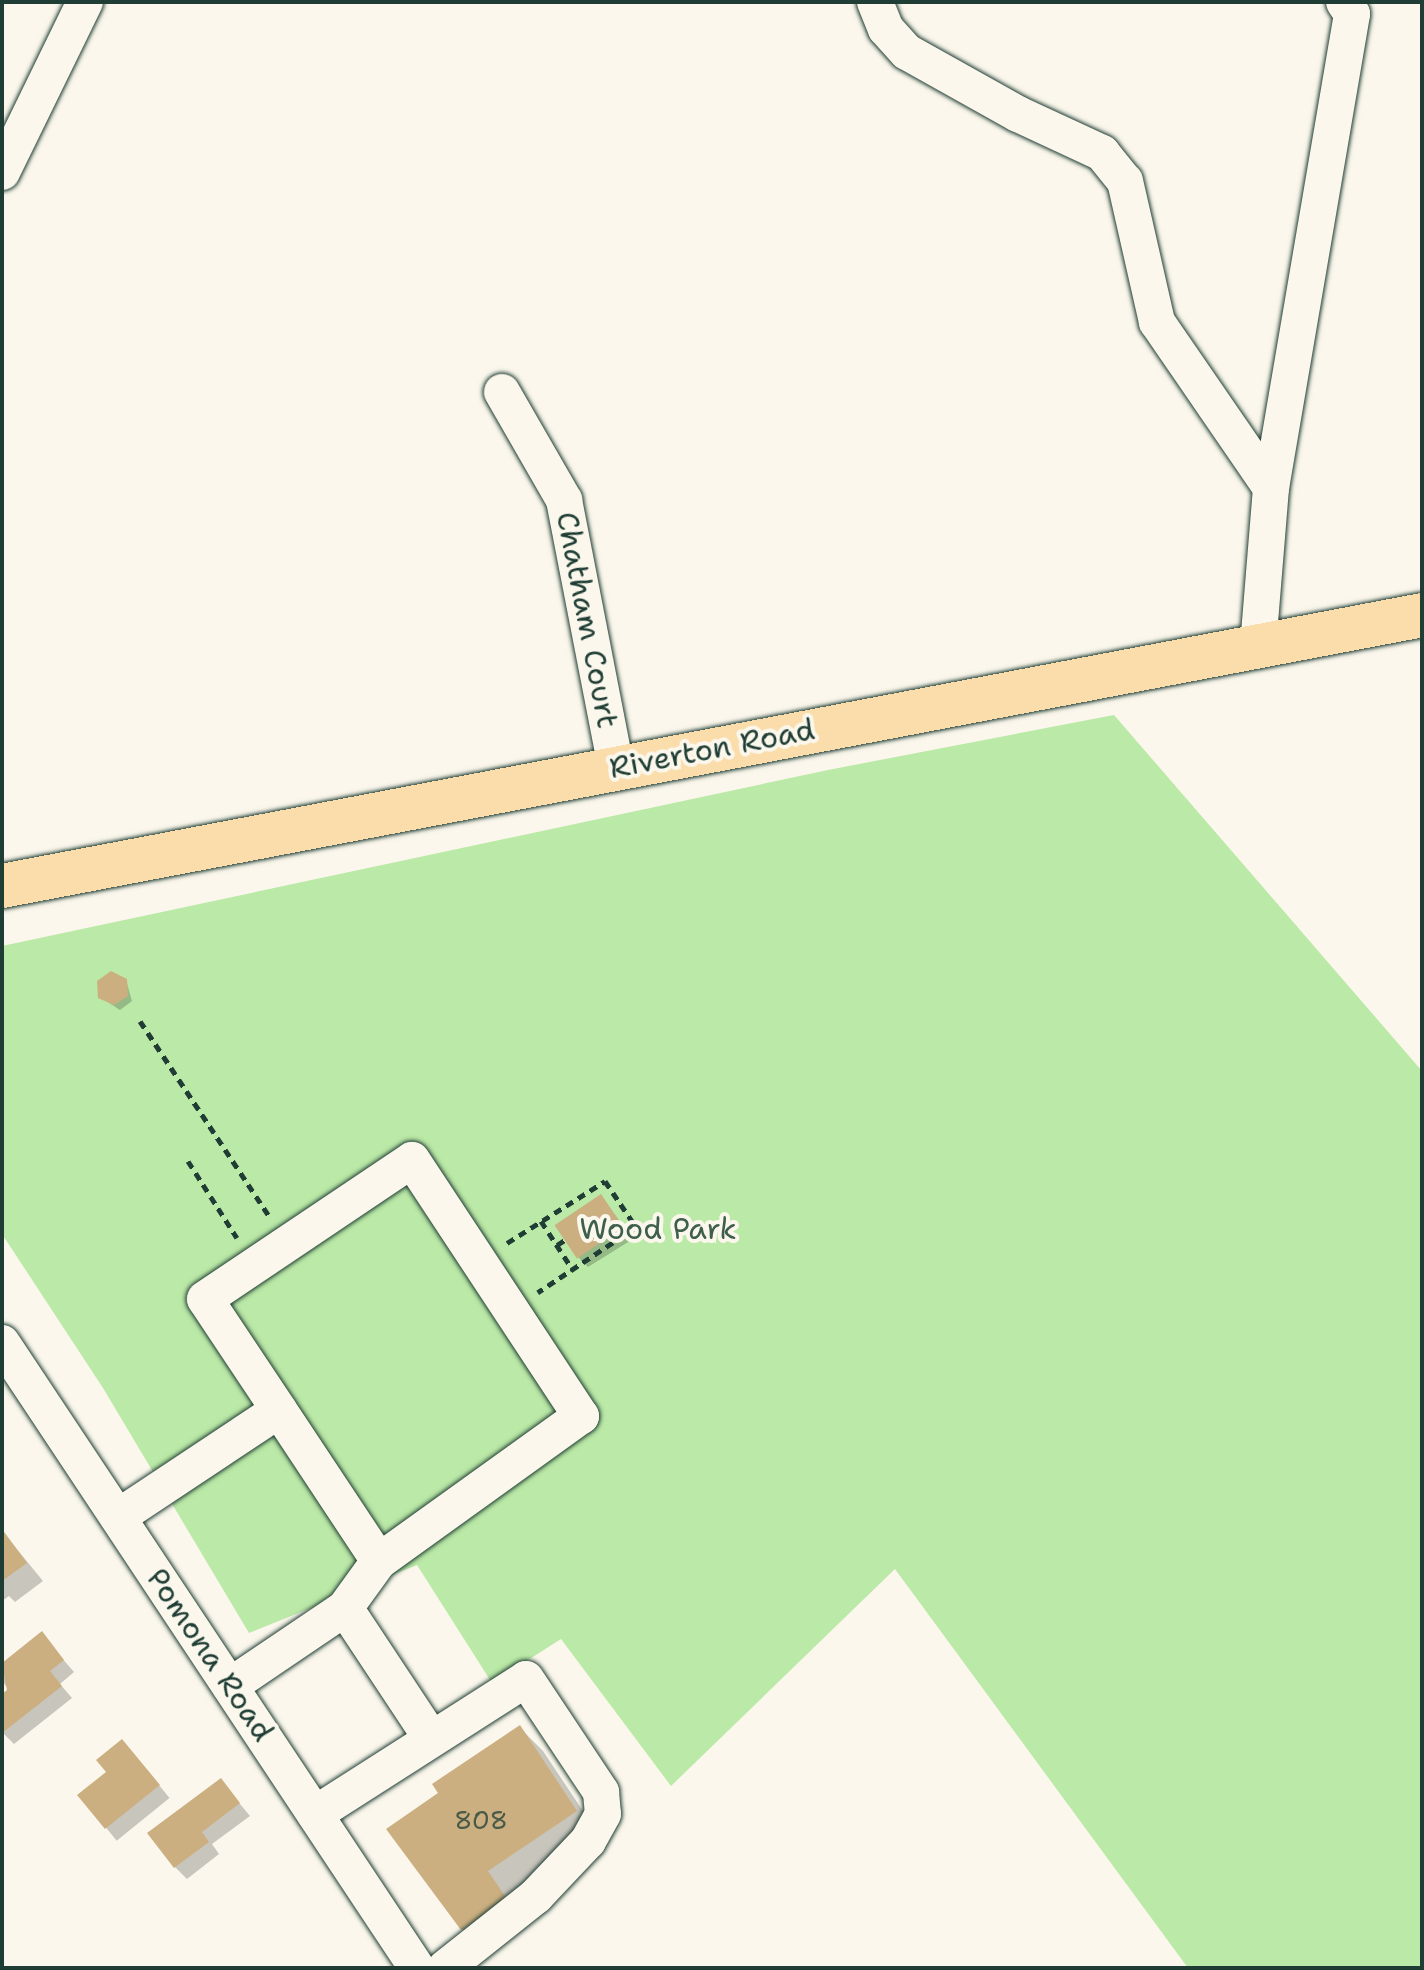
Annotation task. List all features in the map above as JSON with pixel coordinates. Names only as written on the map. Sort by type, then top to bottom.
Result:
[{"type":"main road","name":"Riverton Road","points":[[2,886],[1422,615]]},
{"type":"street","points":[[2,172],[85,2]]},
{"type":"street","points":[[875,2],[886,29],[907,52],[1018,114],[1057,128],[1110,162],[1125,181],[1157,322],[1271,488]]},
{"type":"street","points":[[1258,646],[1271,488],[1352,14],[1344,2]]},
{"type":"street","name":"Chatham Court","points":[[502,392],[564,500],[616,767]]},
{"type":"street","points":[[230,1686],[345,1608],[379,1561],[581,1416],[412,1160],[205,1299],[379,1561]]},
{"type":"street","name":"Pomona Road","points":[[2,1343],[417,1968]]},
{"type":"street","points":[[118,1517],[279,1410]]},
{"type":"street","points":[[345,1608],[431,1738]]},
{"type":"street","points":[[315,1814],[526,1679],[601,1792],[603,1814],[588,1841],[536,1896],[445,1968]]},
{"type":"path","points":[[140,1021],[289,1242]]},
{"type":"path","points":[[188,1161],[256,1265]]},
{"type":"path","points":[[479,1261],[605,1181],[636,1227],[511,1310]]},
{"type":"path","points":[[541,1221],[573,1270]]},
{"type":"path","points":[[557,1245],[565,1240]]},
{"type":"green space","name":"Wood Park","points":[[1114,715],[1422,1071],[1422,1968],[1188,1968],[895,1569],[671,1786],[561,1639],[492,1683],[417,1565],[249,1633],[103,1388],[2,1234],[2,946],[828,770]]},
{"type":"building","points":[[111,971],[127,979],[128,996],[114,1005],[98,998],[97,981]]},
{"type":"building","points":[[601,1194],[623,1227],[577,1258],[555,1225]]},
{"type":"building","points":[[2,1529],[27,1563],[2,1581]]},
{"type":"building","points":[[42,1631],[64,1660],[50,1671],[62,1686],[2,1733],[2,1694],[7,1690],[2,1663]]},
{"type":"building","points":[[520,1725],[577,1811],[488,1871],[507,1899],[461,1930],[386,1829],[438,1793],[432,1784]]},
{"type":"building","points":[[122,1739],[160,1785],[105,1829],[77,1795],[106,1772],[96,1760]]},
{"type":"building","points":[[221,1778],[240,1803],[202,1832],[209,1842],[174,1868],[147,1833]]}]
